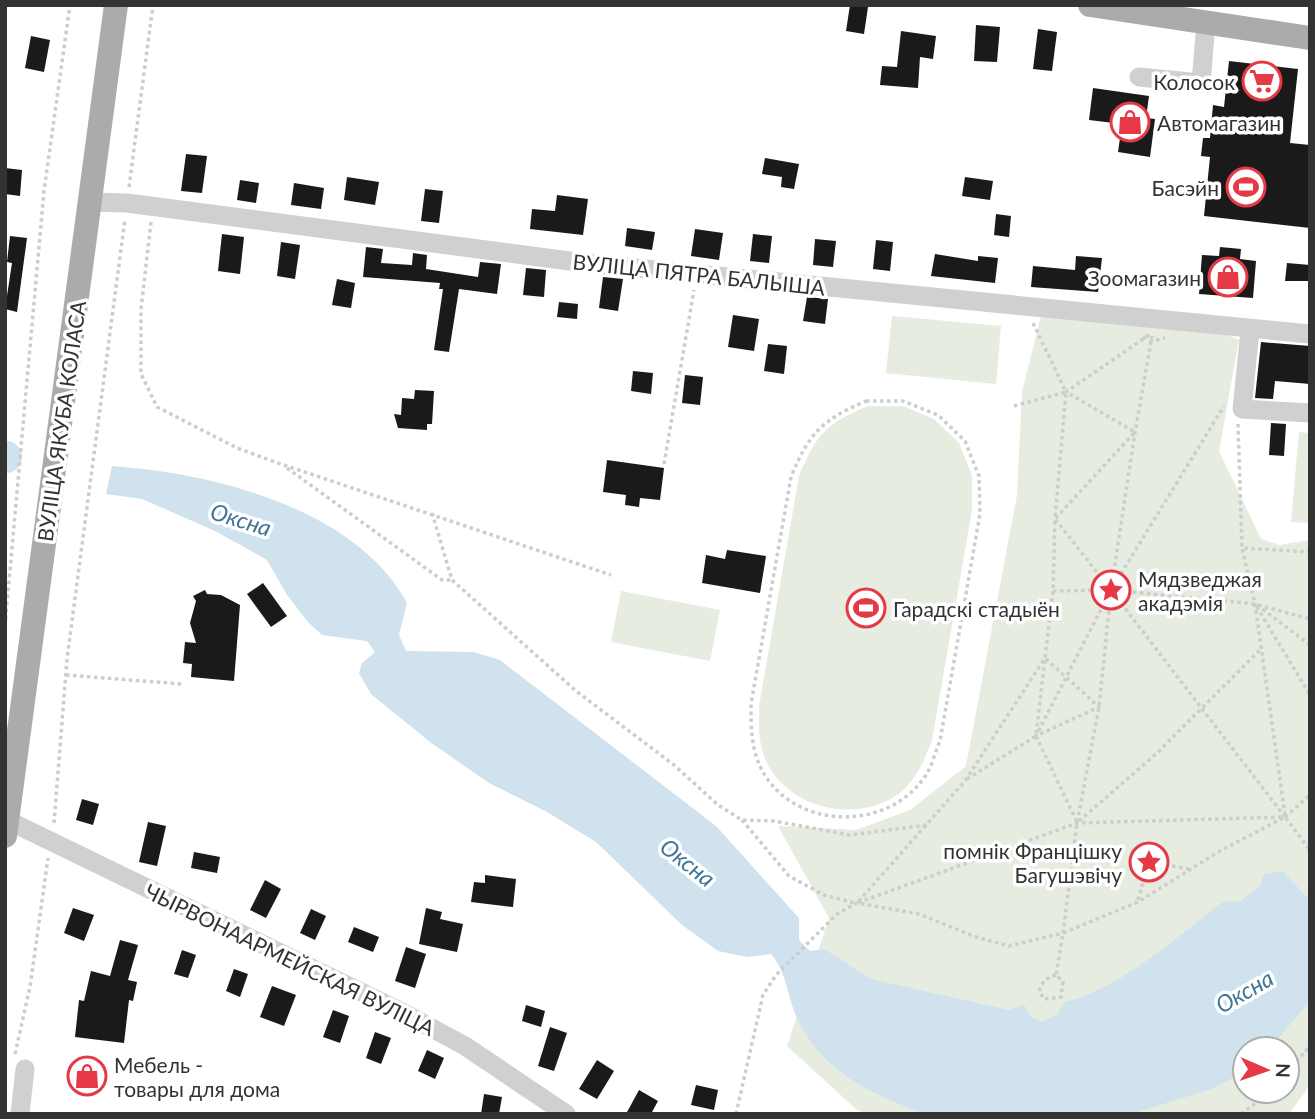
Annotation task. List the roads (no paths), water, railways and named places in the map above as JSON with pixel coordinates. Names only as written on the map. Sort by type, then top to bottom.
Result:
[{"type":"main road","name":"ВУЛІЦА ЯКУБА КОЛАСА","points":[[6,825],[116,5]]},
{"type":"main road","points":[[1090,5],[1310,38]]},
{"type":"street","points":[[1139,77],[1201,83],[1206,23]]},
{"type":"street","name":"ВУЛІЦА ПЯТРА БАЛЫША","points":[[90,202],[153,206],[697,275],[1310,334]]},
{"type":"street","points":[[1250,330],[1242,409],[1310,413]]},
{"type":"street","name":"ЧЫРВОНААРМЕЙСКАЯ ВУЛІЦА","points":[[6,825],[52,841],[402,1012],[465,1046],[566,1114]]},
{"type":"street","points":[[20,1064],[20,1114]]},
{"type":"water","name":"Оксна","points":[[112,466],[193,477],[236,487],[278,502],[318,520],[353,542],[384,570],[407,603],[399,635],[406,651],[474,652],[500,660],[716,826],[799,918],[799,940],[810,951],[824,949],[871,979],[1008,1010],[1024,1005],[1031,1017],[1042,1022],[1058,1014],[1064,1002],[1105,987],[1126,974],[1224,901],[1239,902],[1260,887],[1263,875],[1282,871],[1310,900],[1310,1001],[1281,1035],[1231,1035],[1231,1079],[1214,1088],[1132,1114],[926,1114],[888,1099],[853,1080],[822,1056],[799,1022],[781,970],[771,954],[747,957],[718,951],[682,925],[596,842],[547,812],[489,783],[430,742],[371,694],[359,673],[362,663],[375,652],[367,641],[322,635],[287,595],[267,560],[215,531],[142,499],[106,494]]},
{"type":"place","name":"Колосок","points":[[1262,81]]},
{"type":"place","name":"Автомагазин","points":[[1130,122]]},
{"type":"place","name":"Басэйн","points":[[1246,187]]},
{"type":"place","name":"Зоомагазин","points":[[1228,277]]},
{"type":"place","name":"Мядзведжая акадэмія","points":[[1111,590]]},
{"type":"place","name":"Гарадскі стадыён","points":[[866,608]]},
{"type":"place","name":"помнік Францішку Багушэвічу","points":[[1149,862]]},
{"type":"place","name":"Мебель - товары для дома","points":[[87,1076]]}]
